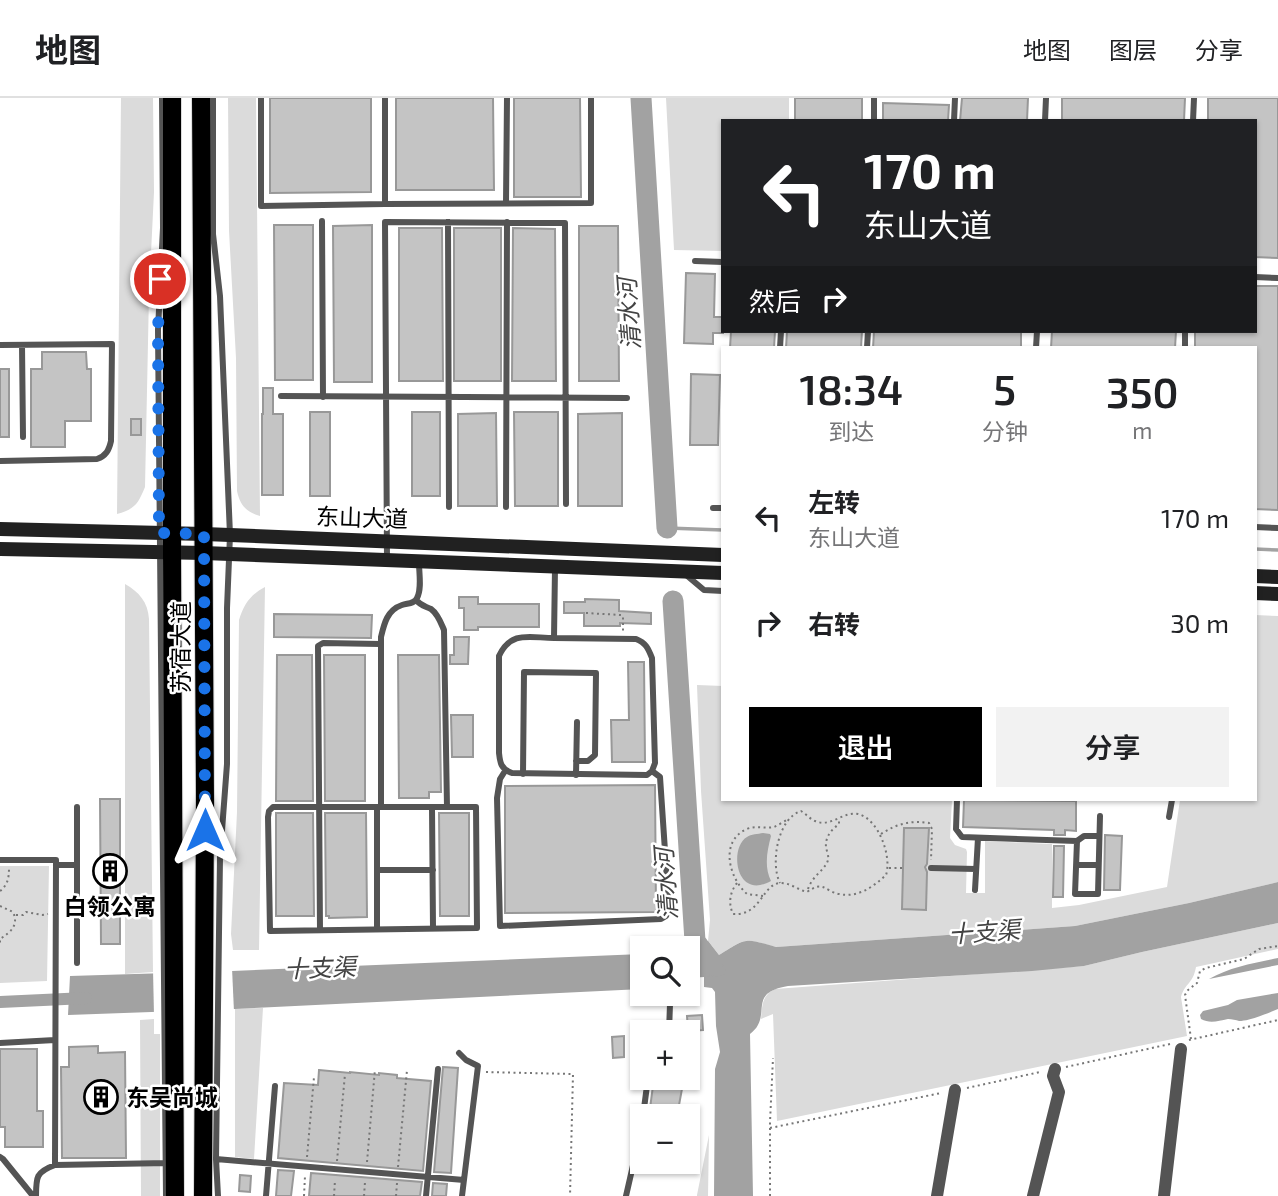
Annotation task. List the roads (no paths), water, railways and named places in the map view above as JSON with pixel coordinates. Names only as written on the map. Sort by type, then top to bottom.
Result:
[{"type":"main road","name":"苏宿大道","points":[[172,98],[165,552],[170,1163],[174,1196]]},
{"type":"main road","name":"苏宿大道","points":[[201,98],[204,552],[211,962],[211,1017],[202,1196]]},
{"type":"main road","name":"东山大道","points":[[0,529],[204,534],[721,555]]},
{"type":"main road","name":"东山大道","points":[[0,549],[204,552],[721,573]]},
{"type":"main road","points":[[1257,576],[1278,577]]},
{"type":"main road","points":[[1257,593],[1278,594]]},
{"type":"street","points":[[1164,1196],[1181,1049]]},
{"type":"street","points":[[1033,1196],[1059,1092],[1053,1076],[1055,1069]]},
{"type":"street","points":[[937,1196],[955,1090]]},
{"type":"lane","points":[[162,98],[163,229],[158,330],[165,533]]},
{"type":"lane","points":[[211,962],[227,764],[230,535],[220,296],[213,234],[213,98]]},
{"type":"lane","points":[[261,98],[261,206],[591,203],[591,98]]},
{"type":"lane","points":[[385,98],[385,204]]},
{"type":"lane","points":[[506,203],[507,98]]},
{"type":"lane","points":[[874,98],[874,119]]},
{"type":"lane","points":[[954,119],[955,98]]},
{"type":"lane","points":[[1045,119],[1046,98]]},
{"type":"lane","points":[[1193,119],[1194,98]]},
{"type":"lane","points":[[322,221],[323,397]]},
{"type":"lane","points":[[387,560],[385,222],[565,223],[566,504]]},
{"type":"lane","points":[[448,222],[449,507]]},
{"type":"lane","points":[[506,507],[507,222]]},
{"type":"lane","points":[[695,261],[721,262]]},
{"type":"lane","points":[[1257,277],[1278,278]]},
{"type":"lane","points":[[0,345],[112,344],[111,441],[103,457],[0,461]]},
{"type":"lane","points":[[22,345],[23,437]]},
{"type":"lane","points":[[281,396],[627,398]]},
{"type":"lane","points":[[713,508],[721,508]]},
{"type":"lane","points":[[1257,527],[1278,528]]},
{"type":"lane","points":[[377,929],[380,644],[388,614],[416,600],[419,594],[419,561]]},
{"type":"lane","points":[[554,638],[555,566]]},
{"type":"lane","points":[[680,571],[704,590],[721,591]]},
{"type":"lane","points":[[416,600],[436,614],[444,630],[447,807]]},
{"type":"lane","points":[[554,638],[636,639],[647,646],[652,658],[655,763],[647,775],[512,774],[500,765],[499,656],[510,640],[554,638]]},
{"type":"lane","points":[[320,930],[318,646],[323,643],[380,644]]},
{"type":"lane","points":[[523,774],[524,672],[596,673],[595,755],[589,761],[576,761]]},
{"type":"lane","points":[[576,775],[577,722]]},
{"type":"lane","points":[[505,771],[500,779],[497,798],[500,926],[661,919],[666,916],[668,910],[660,777],[652,771]]},
{"type":"lane","points":[[957,801],[956,829],[962,838],[1077,841],[1084,836],[1099,836]]},
{"type":"lane","points":[[1169,817],[1172,801]]},
{"type":"lane","points":[[77,807],[77,963]]},
{"type":"lane","points":[[273,807],[447,807],[476,807],[478,928],[270,931],[268,817],[273,807]]},
{"type":"lane","points":[[432,807],[433,928]]},
{"type":"lane","points":[[1077,841],[1075,894],[1098,894],[1100,816]]},
{"type":"lane","points":[[975,890],[978,838]]},
{"type":"lane","points":[[0,860],[56,860],[55,1165]]},
{"type":"lane","points":[[56,865],[77,865]]},
{"type":"lane","points":[[1076,865],[1098,865]]},
{"type":"lane","points":[[931,868],[976,869]]},
{"type":"lane","points":[[377,870],[433,870]]},
{"type":"lane","points":[[211,1017],[218,1196]]},
{"type":"lane","points":[[0,1043],[55,1040]]},
{"type":"lane","points":[[459,1053],[478,1066],[462,1196]]},
{"type":"lane","points":[[426,1196],[438,1069]]},
{"type":"lane","points":[[266,1196],[275,1086]]},
{"type":"lane","points":[[0,1157],[35,1196]]},
{"type":"lane","points":[[216,1159],[464,1180]]},
{"type":"lane","points":[[35,1196],[39,1174],[43,1169],[55,1165],[170,1163],[166,1196]]},
{"type":"lane","points":[[625,1196],[630,1174]]},
{"type":"waterway","name":"清水河","points":[[641,98],[667,528]]},
{"type":"waterway","points":[[667,528],[721,530]]},
{"type":"waterway","points":[[1257,549],[1278,550]]},
{"type":"waterway","name":"清水河","points":[[673,601],[695,941],[712,965]]},
{"type":"waterway","name":"十支渠","points":[[700,971],[720,970]]},
{"type":"waterway","name":"十支渠","points":[[0,1002],[86,998]]},
{"type":"place","name":"白领公寓","points":[[110,871]]},
{"type":"place","name":"东吴尚城","points":[[101,1097]]}]
